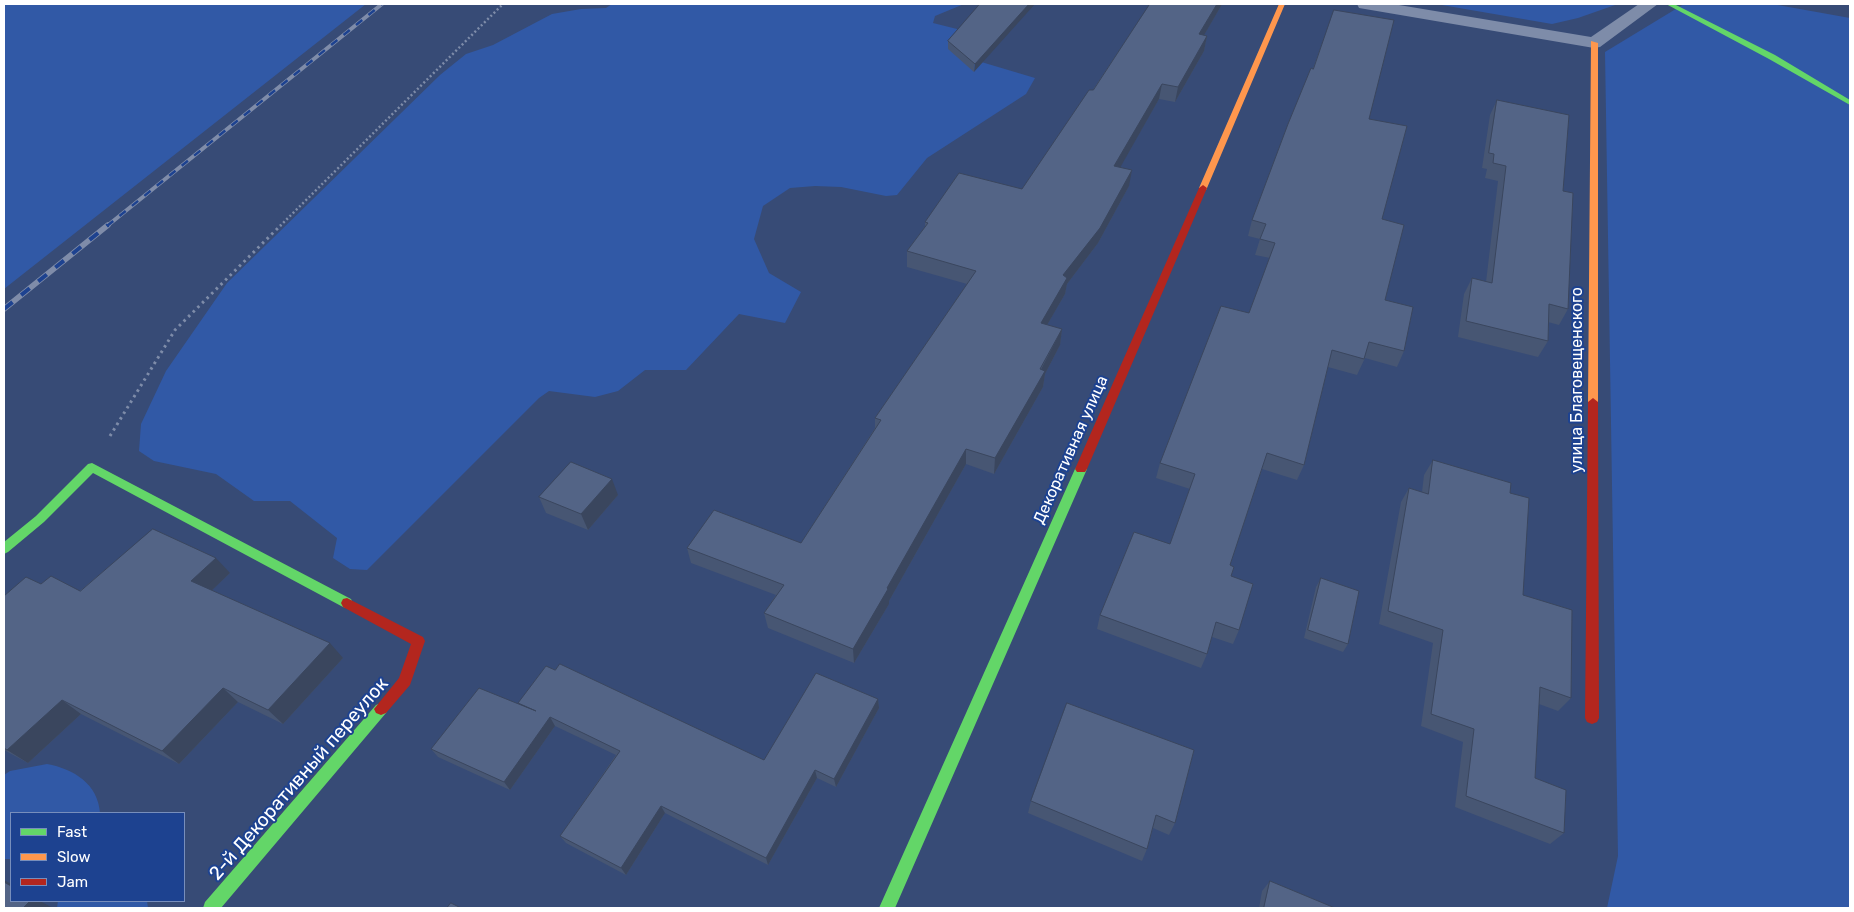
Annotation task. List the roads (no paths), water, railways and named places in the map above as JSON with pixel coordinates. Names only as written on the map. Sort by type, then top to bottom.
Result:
[{"type":"street","name":"Декоративная улица","points":[[887,908],[1154,303],[1282,4]]},
{"type":"street","points":[[1365,4],[1594,43],[1650,4]]},
{"type":"street","points":[[1669,4],[1772,57],[1850,103]]},
{"type":"street","name":"улица Благовещенского","points":[[1592,718],[1594,43]]},
{"type":"street","name":"2-й Декоративный переулок","points":[[4,549],[40,519],[92,467],[418,641],[405,681],[211,908]]},
{"type":"railway","points":[[107,226],[382,4]]},
{"type":"railway","points":[[4,309],[108,225]]}]
